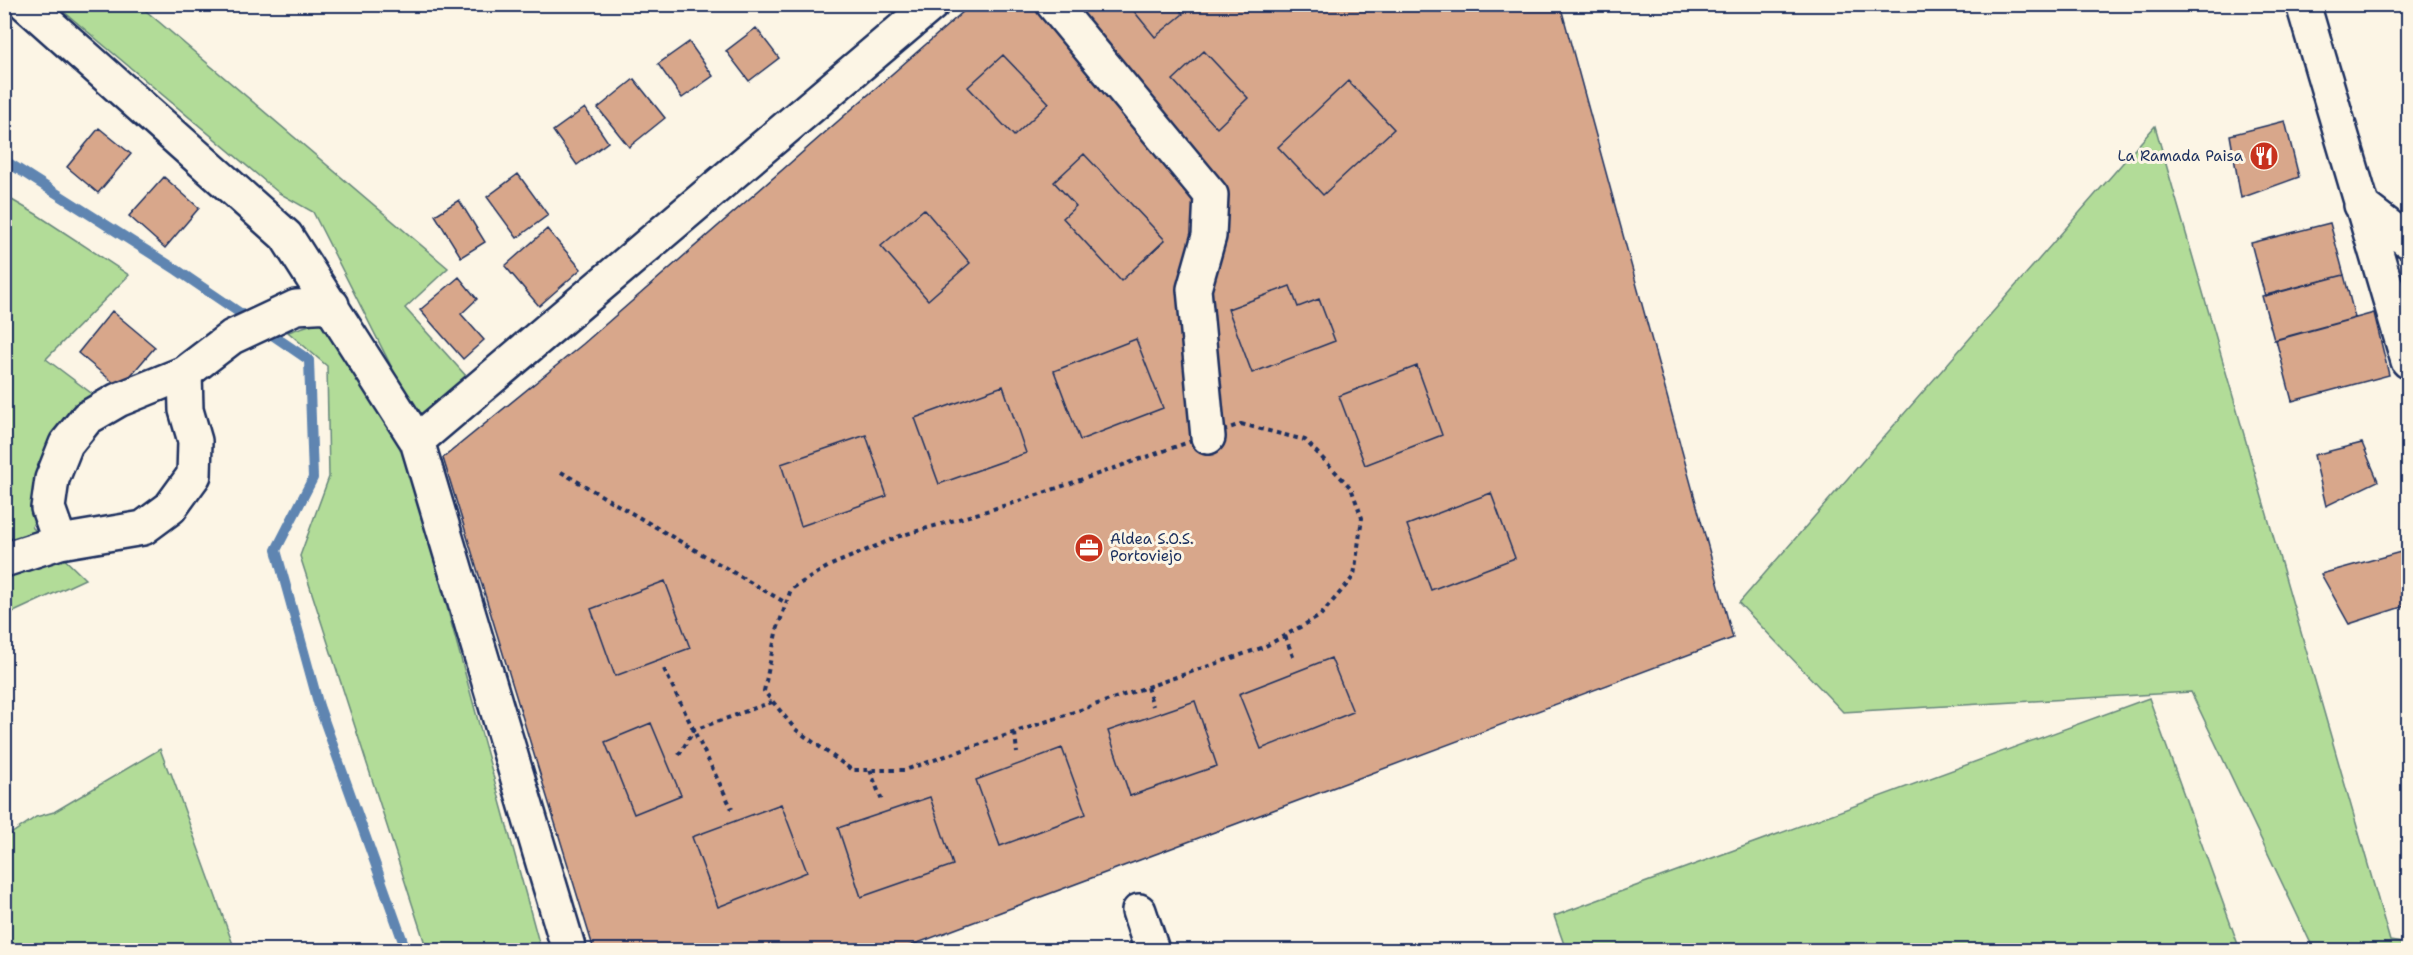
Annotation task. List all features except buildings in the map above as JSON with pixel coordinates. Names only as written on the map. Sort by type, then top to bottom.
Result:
[{"type":"street","points":[[26,4],[286,236],[417,441],[569,951]]},
{"type":"street","points":[[417,441],[932,4]]},
{"type":"street","points":[[1053,4],[1210,195],[1209,236],[1194,289],[1208,437]]},
{"type":"street","points":[[2302,4],[2409,361]]},
{"type":"street","points":[[2361,206],[2409,241]]},
{"type":"street","points":[[60,542],[48,508],[52,479],[66,444],[87,418],[118,400],[185,373],[232,338],[296,307],[332,305]]},
{"type":"street","points":[[4,560],[60,542],[143,528],[170,508],[194,475],[195,441],[186,410],[185,373]]},
{"type":"street","points":[[1139,911],[1152,951]]},
{"type":"path","points":[[1241,424],[1305,441],[1351,488],[1362,518],[1354,576],[1320,616],[1285,636],[1264,647],[905,770],[852,770],[795,729],[764,691],[776,633],[786,603],[791,589],[829,566],[900,536],[1017,502],[1241,424]]},
{"type":"path","points":[[561,472],[786,603]]},
{"type":"path","points":[[1285,636],[1294,659]]},
{"type":"path","points":[[664,669],[732,809]]},
{"type":"path","points":[[1147,687],[1153,706]]},
{"type":"path","points":[[680,755],[694,730],[772,702]]},
{"type":"path","points":[[1015,733],[1017,753]]},
{"type":"path","points":[[870,770],[882,801]]},
{"type":"green space","points":[[56,5],[139,5],[448,268],[405,308],[467,377],[420,423],[313,212],[279,193]]},
{"type":"green space","points":[[2155,126],[2390,941],[2408,944],[2408,950],[2314,950],[2191,692],[1843,712],[1739,603]]},
{"type":"green space","points":[[5,196],[129,275],[46,359],[95,396],[61,452],[32,527],[85,579],[5,616]]},
{"type":"green space","points":[[334,317],[404,451],[541,950],[427,950],[300,556],[329,477],[327,366],[288,332]]},
{"type":"green space","points":[[2149,698],[2240,950],[1566,950],[1554,916]]},
{"type":"green space","points":[[160,749],[169,773],[171,773],[235,950],[5,950],[5,838],[36,817],[54,812]]},
{"type":"waterway","points":[[4,160],[177,270],[309,360],[313,478],[276,550],[319,706],[406,950]]},
{"type":"place","name":"La Ramada Paisa","points":[[2264,156]]},
{"type":"place","name":"Aldea S.O.S. Portoviejo","points":[[1089,548]]}]
